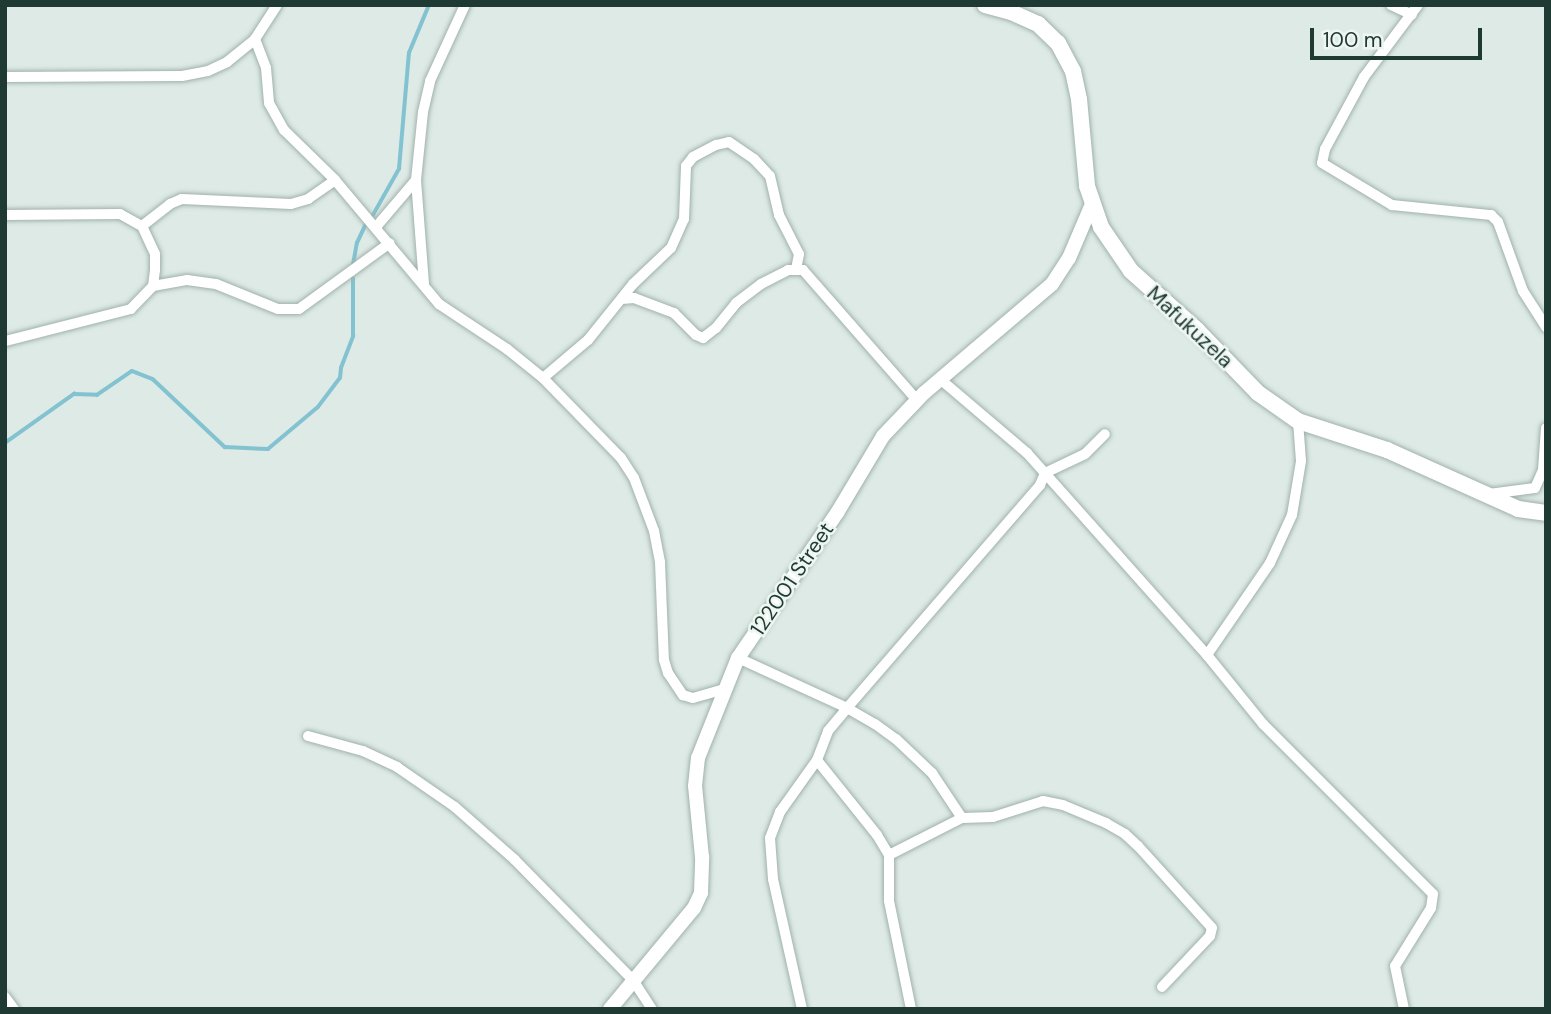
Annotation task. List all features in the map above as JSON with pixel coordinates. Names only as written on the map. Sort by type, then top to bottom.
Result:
[{"type":"main road","name":"Mafukuzela","points":[[985,5],[1011,12],[1038,24],[1058,43],[1067,57],[1079,99],[1082,150],[1092,204],[1101,228],[1131,271],[1197,330],[1258,393],[1298,421],[1387,450],[1518,509],[1546,513]]},
{"type":"street","points":[[5,77],[182,76],[208,71],[227,62],[255,39],[277,5]]},
{"type":"street","points":[[424,285],[416,180],[423,112],[430,81],[465,5]]},
{"type":"street","points":[[1391,5],[1415,10],[1364,77],[1325,149],[1322,163],[1392,205],[1491,215],[1498,222],[1523,291],[1546,327]]},
{"type":"street","points":[[255,39],[266,68],[268,103],[273,115],[335,180],[446,310],[507,349],[542,378],[621,458],[645,503],[660,562],[664,660],[676,687],[683,695],[693,698],[728,688]]},
{"type":"street","points":[[542,378],[588,340],[622,299],[671,248],[684,219],[686,166],[702,152],[729,142],[754,159],[770,176],[779,215],[799,254],[796,269]]},
{"type":"street","points":[[142,226],[170,204],[182,199],[291,204],[308,199],[335,180]]},
{"type":"street","points":[[376,227],[416,180]]},
{"type":"street","name":"122001 Street","points":[[610,1009],[694,908],[701,893],[702,857],[695,786],[698,758],[738,658],[837,513],[875,448],[917,400],[1052,285],[1069,258],[1092,204]]},
{"type":"street","points":[[5,215],[120,214],[142,226],[155,254],[153,286]]},
{"type":"street","points":[[5,341],[131,309],[153,286],[187,280],[216,284],[278,309],[299,309],[390,243]]},
{"type":"street","points":[[622,299],[634,298],[674,313],[695,335],[703,338],[744,296],[779,275],[796,269],[808,275],[917,400]]},
{"type":"street","points":[[940,379],[1009,435],[1045,472],[1207,655],[1263,724],[1433,894],[1432,908],[1395,966],[1404,1009]]},
{"type":"street","points":[[1207,655],[1270,562],[1292,515],[1301,461],[1298,421]]},
{"type":"street","points":[[1482,495],[1541,488],[1546,428]]},
{"type":"street","points":[[802,1009],[773,879],[770,838],[780,812],[817,760],[828,731],[1032,495],[1045,472],[1085,454],[1105,433]]},
{"type":"street","points":[[738,658],[875,723],[915,755],[949,795],[962,818]]},
{"type":"street","points":[[307,736],[363,751],[397,767],[430,788],[514,859],[634,979],[652,1009]]},
{"type":"street","points":[[817,760],[877,835],[888,855],[889,901],[911,1009]]},
{"type":"street","points":[[888,855],[962,818],[993,817],[1043,801],[1052,801],[1125,834],[1212,928],[1210,936],[1162,987]]},
{"type":"street","points":[[5,997],[15,1009]]},
{"type":"waterway","points":[[373,215],[399,169],[409,53],[429,5]]},
{"type":"waterway","points":[[353,265],[357,243],[367,222]]},
{"type":"waterway","points":[[5,443],[74,394],[97,395],[132,371],[153,379],[225,447],[268,449],[318,407],[340,378],[353,336],[353,279]]}]
